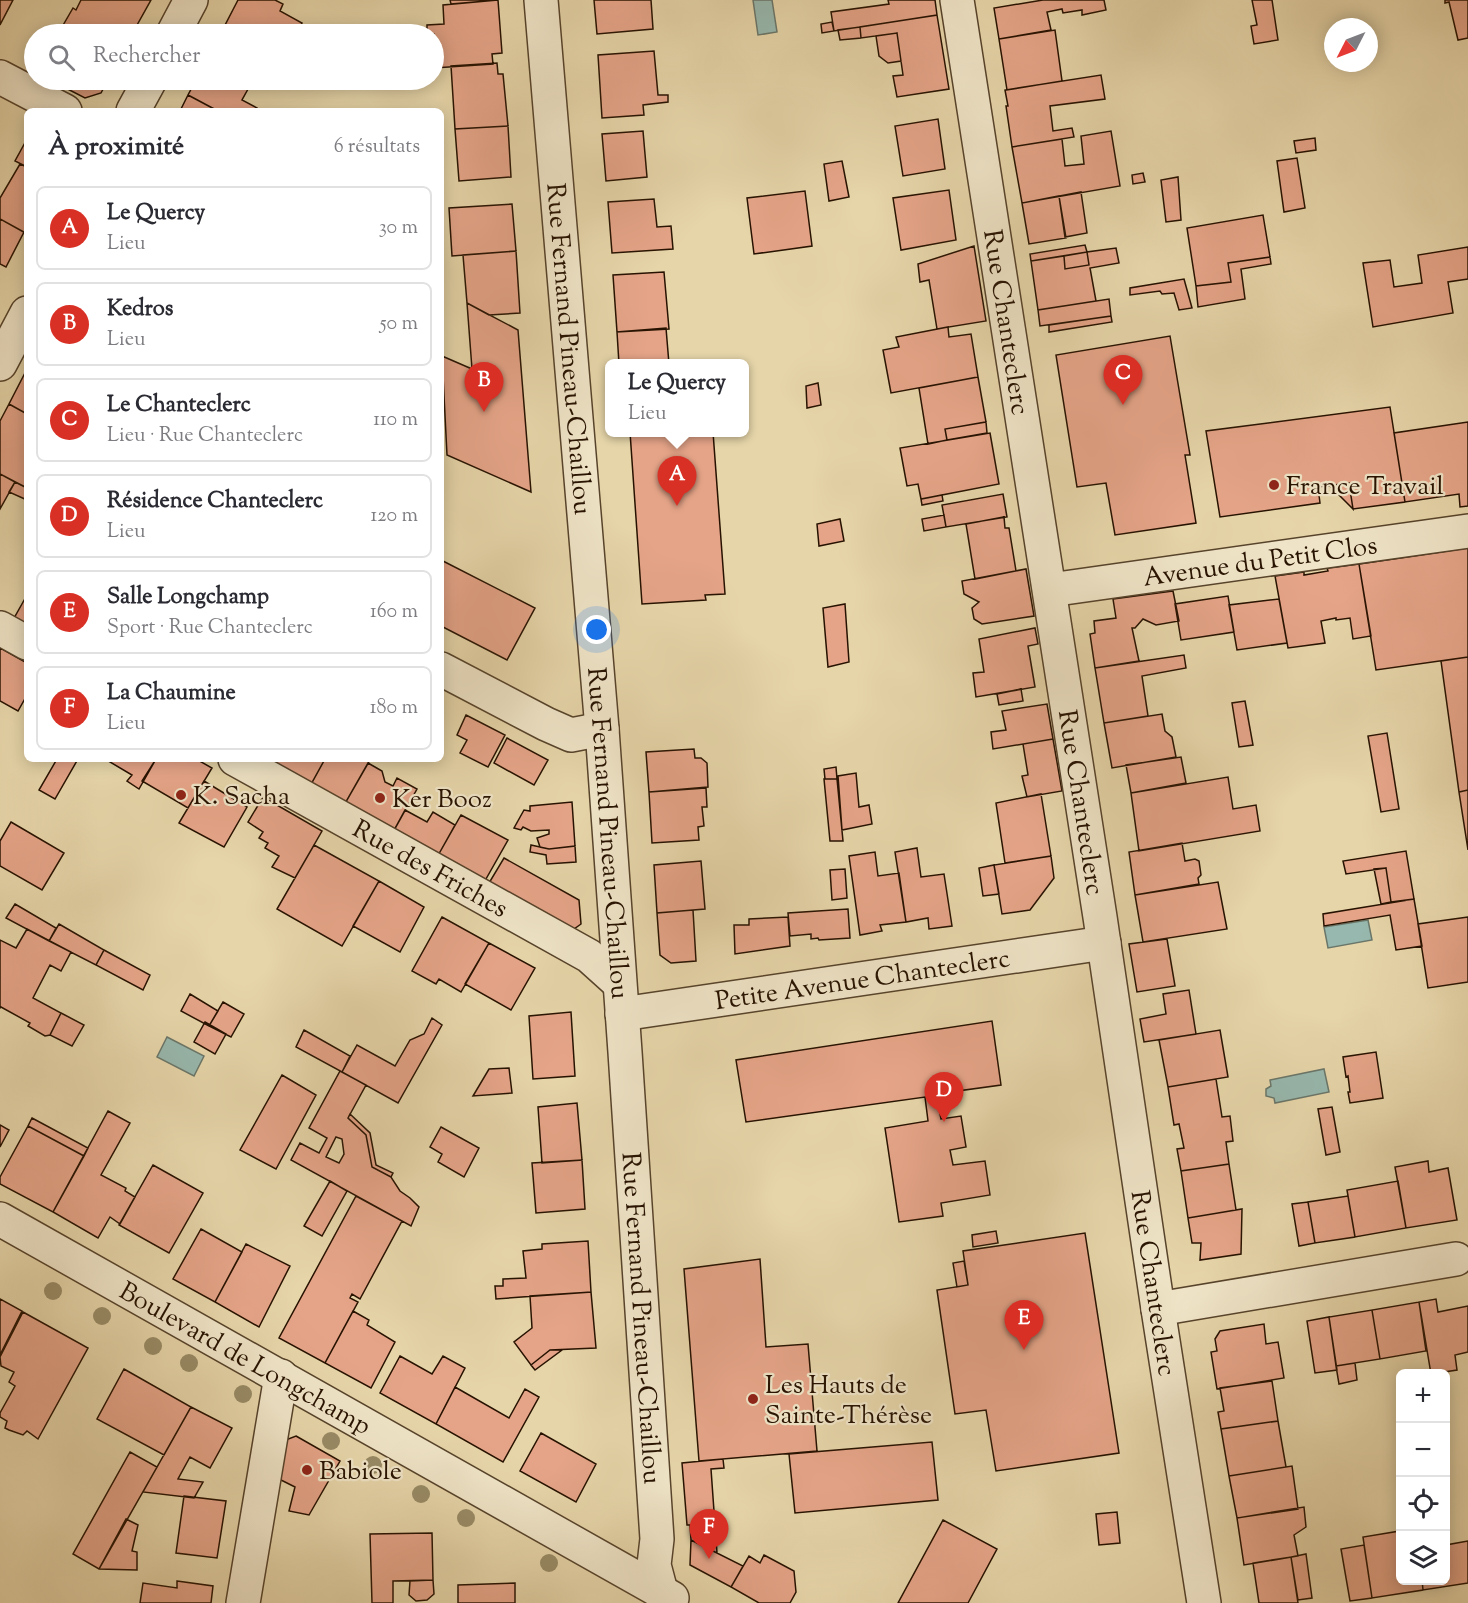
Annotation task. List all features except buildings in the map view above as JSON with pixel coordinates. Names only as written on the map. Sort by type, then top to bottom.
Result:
[{"type":"street","points":[[178,24],[191,0]]},
{"type":"street","name":"Rue Fernand Pineau-Chaillou","points":[[541,0],[602,729],[657,1539],[654,1565],[669,1600]]},
{"type":"street","name":"Rue Chanteclerc","points":[[957,0],[1050,590],[1204,1603]]},
{"type":"street","points":[[0,77],[24,90]]},
{"type":"street","points":[[25,90],[59,108]]},
{"type":"street","points":[[135,108],[145,90]]},
{"type":"street","points":[[0,364],[24,319]]},
{"type":"street","name":"Avenue du Petit Clos","points":[[1050,590],[1468,531]]},
{"type":"street","points":[[0,628],[24,641]]},
{"type":"street","points":[[444,671],[571,735],[602,729]]},
{"type":"street","name":"Rue des Friches","points":[[240,762],[589,956],[621,998]]},
{"type":"street","name":"Petite Avenue Chanteclerc","points":[[621,998],[1104,943]]},
{"type":"street","name":"Boulevard de Longchamp","points":[[0,1219],[281,1376],[669,1600]]},
{"type":"street","points":[[1158,1309],[1456,1259]]},
{"type":"street","points":[[243,1603],[281,1376]]},
{"type":"water","points":[[753,0],[772,0],[777,32],[758,35]]},
{"type":"water","points":[[1368,920],[1372,940],[1328,948],[1324,927]]},
{"type":"water","points":[[167,1037],[204,1056],[194,1076],[157,1057]]},
{"type":"water","points":[[1324,1069],[1329,1092],[1275,1103],[1274,1098],[1266,1096],[1266,1089],[1271,1086],[1270,1080]]},
{"type":"place","name":"Le Chanteclerc","points":[[1123,405]]},
{"type":"place","name":"Kedros","points":[[484,412]]},
{"type":"place","name":"France Travail","points":[[1274,485]]},
{"type":"place","name":"Le Quercy","points":[[677,506]]},
{"type":"place","name":"K. Sacha","points":[[181,795]]},
{"type":"place","name":"Ker Booz","points":[[380,798]]},
{"type":"place","name":"Résidence Chanteclerc","points":[[944,1122]]},
{"type":"place","name":"Salle Longchamp","points":[[1024,1350]]},
{"type":"place","name":"Les Hauts de Sainte-Thérèse","points":[[753,1399]]},
{"type":"place","name":"Babiole","points":[[307,1470]]},
{"type":"place","name":"La Chaumine","points":[[709,1559]]}]
